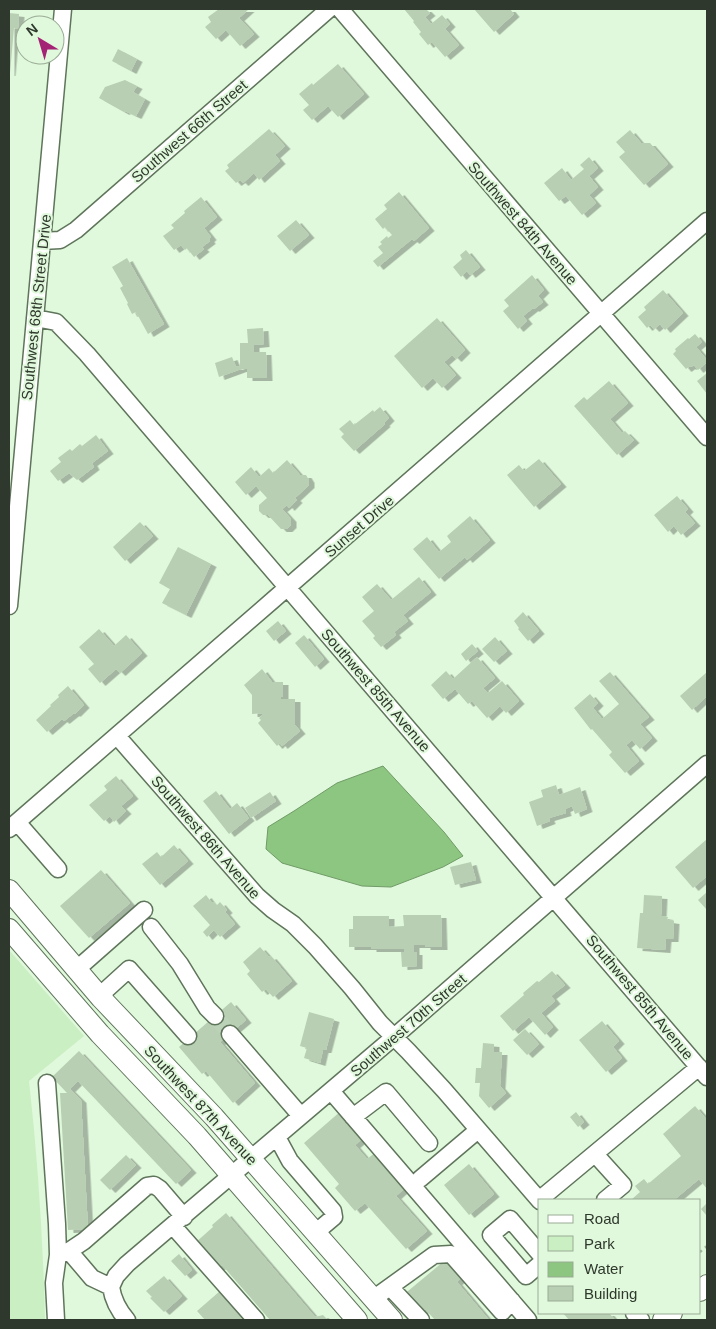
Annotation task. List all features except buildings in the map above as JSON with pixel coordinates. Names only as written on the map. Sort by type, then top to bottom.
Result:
[{"type":"main road","name":"Southwest 87th Avenue","points":[[9,890],[101,998],[214,1117],[392,1320]]},
{"type":"main road","name":"Southwest 87th Avenue","points":[[9,929],[100,1034],[197,1136],[357,1320]]},
{"type":"main road","points":[[100,1034],[98,1010],[101,998]]},
{"type":"street","name":"Southwest 68th Street Drive","points":[[9,606],[63,9]]},
{"type":"street","name":"Southwest 66th Street","points":[[42,241],[60,240],[76,230],[329,9]]},
{"type":"street","name":"Southwest 84th Avenue","points":[[340,9],[707,437]]},
{"type":"street","name":"Sunset Drive","points":[[15,822],[288,588],[707,221]]},
{"type":"street","name":"Southwest 85th Avenue","points":[[35,318],[56,322],[80,346],[703,1072]]},
{"type":"street","name":"Southwest 86th Avenue","points":[[117,736],[257,896],[308,938],[380,1023],[478,1130],[538,1200]]},
{"type":"street","name":"Southwest 70th Street","points":[[111,1288],[116,1276],[121,1271],[394,1037],[707,764]]},
{"type":"street","points":[[15,822],[58,869]]},
{"type":"street","points":[[77,970],[144,910]]},
{"type":"street","points":[[151,927],[180,964],[214,1016]]},
{"type":"street","points":[[101,998],[107,988],[129,969],[188,1036]]},
{"type":"street","points":[[230,1034],[301,1116]]},
{"type":"street","points":[[541,1199],[595,1154],[703,1072]]},
{"type":"street","points":[[47,1083],[57,1224],[63,1253],[54,1284],[56,1320]]},
{"type":"street","points":[[331,1091],[508,1311]]},
{"type":"street","points":[[353,1117],[386,1092],[429,1143]]},
{"type":"street","points":[[420,1179],[478,1130]]},
{"type":"street","points":[[277,1137],[290,1161],[332,1211],[334,1217],[316,1233]]},
{"type":"street","points":[[595,1154],[622,1185],[606,1199]]},
{"type":"street","points":[[63,1253],[84,1241],[147,1186],[154,1185],[160,1189],[178,1222],[256,1320]]},
{"type":"street","points":[[538,1252],[510,1219],[492,1234],[526,1276],[538,1266]]},
{"type":"street","points":[[63,1253],[92,1278],[111,1288],[116,1305],[127,1320]]},
{"type":"street","points":[[374,1299],[434,1255],[451,1254],[508,1311],[528,1320]]},
{"type":"street","points":[[390,1287],[421,1320]]},
{"type":"green space","points":[[9,950],[84,1036],[29,1081],[40,1200],[45,1320],[9,1320]]},
{"type":"water","points":[[383,766],[444,832],[463,856],[443,867],[391,887],[362,886],[282,863],[266,849],[268,827],[337,783]]},
{"type":"tunnel","points":[[215,1016],[230,1034]]}]
